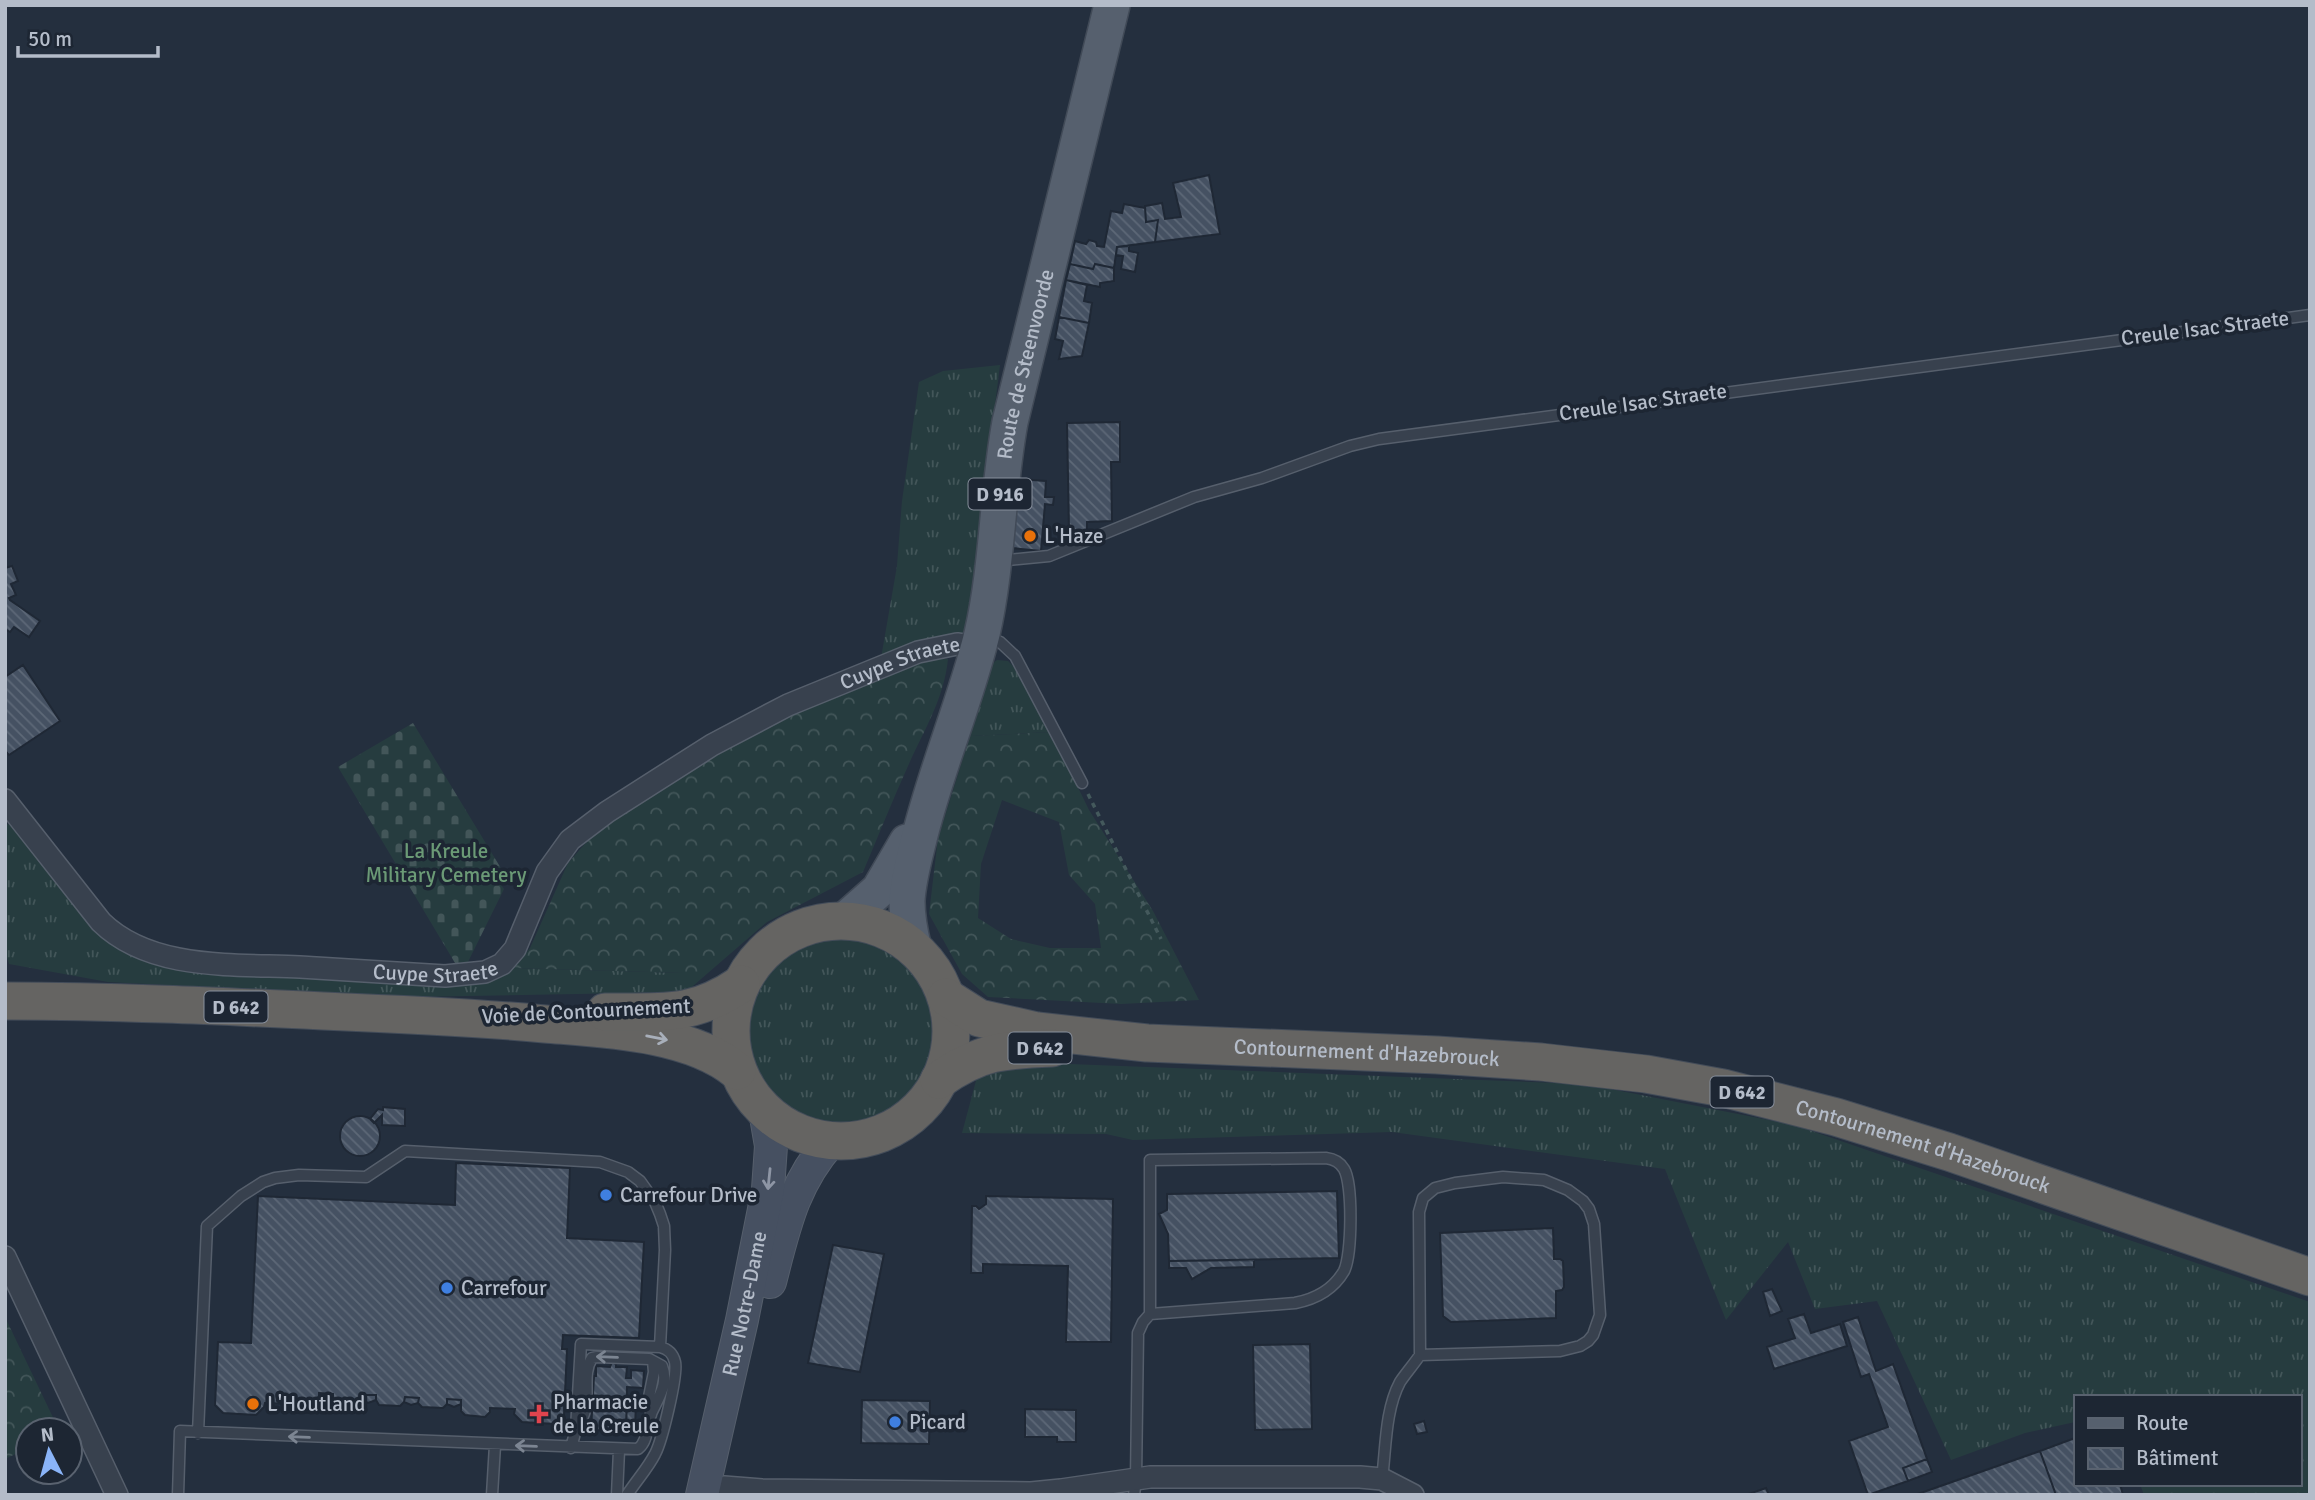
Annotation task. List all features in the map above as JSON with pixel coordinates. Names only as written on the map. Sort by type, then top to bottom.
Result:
[{"type":"highway","points":[[844,921],[887,931],[914,949],[930,966],[946,997],[950,1018],[951,1039],[947,1060],[939,1080],[926,1100],[900,1124],[867,1138],[831,1141],[810,1137],[791,1129],[765,1111],[746,1088],[737,1070],[732,1052],[730,1022],[741,984],[757,959],[779,940],[796,930],[815,924],[844,921]]},
{"type":"highway","name":"Voie de Contournement","points":[[467,1017],[679,1011],[705,1005],[741,984]]},
{"type":"highway","name":"Contournement d'Hazebrouck","points":[[946,997],[968,1013],[990,1022],[1037,1031],[1147,1043],[1485,1057],[1622,1070],[1723,1088],[1836,1117],[1950,1152],[2310,1278]]},
{"type":"highway","name":"Voie de Contournement","points":[[5,1002],[187,1005],[467,1017],[606,1029],[654,1037],[707,1051],[737,1070]]},
{"type":"highway","name":"Contournement d'Hazebrouck","points":[[939,1080],[971,1060],[1001,1051],[1147,1043]]},
{"type":"main road","name":"Route de Steenvoorde","points":[[914,949],[908,915],[908,894],[928,805],[980,641],[994,561],[1003,465],[1012,410],[1112,5]]},
{"type":"main road","name":"Route de Steenvoorde","points":[[844,921],[865,905],[886,881],[928,805]]},
{"type":"main road","name":"Rue Notre-Dame","points":[[716,1492],[742,1320],[768,1189],[771,1153],[765,1111]]},
{"type":"main road","name":"Rue Notre-Dame","points":[[716,1492],[786,1221],[801,1181],[814,1160],[831,1141]]},
{"type":"street","name":"Cuype Straete","points":[[7,806],[101,922],[121,939],[143,949],[186,959],[226,963],[445,976],[474,974],[493,969],[510,956],[554,860],[570,840],[607,812],[730,734],[788,705],[918,652],[980,641]]},
{"type":"street","points":[[5,1257],[117,1495]]},
{"type":"street","points":[[716,1492],[762,1490],[1031,1493],[1360,1477],[1382,1479],[1413,1495]]},
{"type":"lane","name":"Creule Isac Straete","points":[[994,561],[1049,556],[1194,497],[1262,478],[1350,446],[1379,439],[2310,315]]},
{"type":"lane","points":[[980,641],[1000,642],[1015,656],[1082,783]]},
{"type":"lane","points":[[198,1433],[206,1226],[241,1196],[275,1178],[299,1175],[366,1177],[405,1151],[585,1160],[615,1166],[628,1172],[648,1190],[656,1202],[664,1226],[665,1261],[660,1347]]},
{"type":"lane","points":[[1135,1487],[1138,1334],[1150,1314],[1150,1160],[1326,1158],[1342,1165],[1349,1188],[1350,1251],[1343,1272],[1329,1289],[1315,1298],[1296,1303],[1150,1314]]},
{"type":"lane","points":[[1382,1479],[1389,1417],[1395,1393],[1420,1355],[1419,1212],[1420,1204],[1428,1192],[1455,1183],[1517,1177],[1557,1185],[1583,1201],[1594,1224],[1600,1315],[1588,1341],[1560,1351],[1420,1355]]},
{"type":"lane","points":[[571,1448],[576,1429],[581,1344],[660,1347],[671,1352],[676,1367],[660,1442],[627,1495]]},
{"type":"lane","points":[[178,1495],[180,1431],[619,1450],[641,1447],[651,1415],[649,1397],[654,1376],[653,1360],[592,1358],[588,1366],[586,1414],[576,1429]]},
{"type":"lane","points":[[492,1495],[495,1445]]},
{"type":"lane","points":[[617,1495],[619,1450]]},
{"type":"path","points":[[1082,783],[1161,939]]},
{"type":"green space","points":[[1000,365],[981,557],[967,633],[941,637],[881,658],[897,566],[902,501],[919,382],[943,371]]},
{"type":"green space","points":[[932,659],[948,659],[942,688],[863,872],[767,922],[686,992],[683,973],[514,968],[530,948],[568,863],[591,837],[627,810],[721,748],[879,674]]},
{"type":"green space","points":[[997,660],[1008,661],[1016,669],[1051,732],[970,736],[988,667]]},
{"type":"green space","name":"La Kreule Military Cemetery","points":[[413,723],[502,870],[494,874],[504,889],[468,962],[458,968],[338,767]]},
{"type":"green space","points":[[1051,732],[1089,810],[1153,911],[1199,1000],[1121,1004],[988,997],[962,974],[929,914],[938,838],[970,736]],"holes":[[[1002,800],[1059,822],[1069,875],[1095,904],[1101,948],[1050,948],[1011,939],[978,918],[981,864]]]},
{"type":"green space","points":[[10,824],[110,942],[479,981],[514,968],[684,973],[686,992],[409,997],[108,982],[9,964],[5,951],[5,825]]},
{"type":"green space","points":[[840,933],[877,941],[908,962],[929,993],[937,1030],[929,1067],[908,1098],[877,1119],[840,1127],[803,1119],[772,1098],[751,1067],[743,1030],[751,993],[772,962],[803,941]]},
{"type":"green space","points":[[1069,1064],[1585,1084],[1794,1125],[2310,1302],[2310,1495],[2144,1495],[2141,1486],[2301,1486],[2301,1395],[2074,1395],[2074,1422],[2025,1433],[1951,1460],[1877,1301],[1815,1309],[1788,1242],[1726,1320],[1665,1169],[1392,1132],[1133,1140],[1106,1134],[962,1133],[977,1077],[1005,1070]]},
{"type":"green space","points":[[5,1317],[52,1416],[14,1416],[14,1455],[5,1459]]},
{"type":"building","points":[[1209,175],[1220,234],[1155,242],[1158,220],[1146,222],[1145,206],[1162,203],[1165,219],[1181,217],[1173,183]]},
{"type":"building","points":[[1124,204],[1145,208],[1146,222],[1158,220],[1155,242],[1117,247],[1114,268],[1095,264],[1093,269],[1070,264],[1075,241],[1086,244],[1089,240],[1104,247],[1111,211],[1122,213]]},
{"type":"building","points":[[1129,246],[1129,251],[1138,253],[1135,272],[1121,269],[1123,256],[1116,255],[1117,247]]},
{"type":"building","points":[[1070,264],[1093,269],[1095,264],[1114,268],[1114,281],[1100,283],[1100,287],[1066,280]]},
{"type":"building","points":[[1066,280],[1087,285],[1084,301],[1092,303],[1089,323],[1059,317]]},
{"type":"building","points":[[1059,317],[1089,323],[1082,356],[1059,359],[1063,341],[1055,339]]},
{"type":"building","points":[[1120,422],[1120,462],[1111,462],[1112,521],[1087,522],[1087,531],[1069,531],[1067,423]]},
{"type":"building","points":[[1018,479],[1046,481],[1045,497],[1054,497],[1053,505],[1045,504],[1041,551],[1012,548]]},
{"type":"building","points":[[12,566],[18,581],[11,584],[16,595],[9,598],[10,600],[40,621],[29,637],[14,627],[10,632],[5,629],[5,568]]},
{"type":"building","points":[[23,665],[60,721],[9,755],[5,750],[5,677]]},
{"type":"building","points":[[383,1107],[405,1109],[405,1126],[382,1125],[382,1115],[374,1123],[370,1119],[378,1109],[383,1110]]},
{"type":"building","points":[[360,1116],[374,1122],[380,1136],[374,1150],[360,1156],[346,1150],[340,1136],[346,1122]]},
{"type":"building","name":"Carrefour","points":[[456,1163],[570,1168],[567,1238],[644,1242],[639,1338],[563,1335],[562,1349],[567,1349],[564,1415],[555,1424],[522,1422],[514,1414],[515,1409],[490,1408],[485,1417],[465,1415],[461,1411],[461,1400],[447,1399],[443,1408],[422,1407],[418,1403],[419,1398],[405,1397],[400,1406],[379,1405],[376,1395],[362,1395],[362,1400],[357,1404],[336,1403],[333,1394],[319,1393],[319,1409],[314,1413],[294,1413],[289,1408],[290,1404],[265,1403],[256,1415],[223,1413],[215,1405],[218,1342],[251,1343],[258,1196],[455,1205]]},
{"type":"building","points":[[1337,1191],[1339,1258],[1169,1261],[1168,1234],[1159,1214],[1167,1210],[1167,1194]]},
{"type":"building","points":[[986,1196],[1113,1199],[1111,1342],[1066,1342],[1068,1266],[983,1264],[983,1273],[971,1273],[972,1206],[979,1209],[986,1204]]},
{"type":"building","points":[[1553,1228],[1554,1259],[1563,1261],[1564,1287],[1556,1291],[1556,1318],[1451,1322],[1443,1316],[1440,1233]]},
{"type":"building","points":[[833,1245],[884,1254],[860,1372],[808,1363]]},
{"type":"building","points":[[1254,1260],[1254,1267],[1211,1268],[1192,1279],[1186,1268],[1169,1268],[1169,1261]]},
{"type":"building","points":[[1772,1289],[1782,1311],[1770,1316],[1763,1292]]},
{"type":"building","points":[[1804,1314],[1811,1333],[1840,1324],[1847,1346],[1774,1369],[1767,1347],[1795,1338],[1788,1319]]},
{"type":"building","points":[[1858,1317],[1876,1371],[1893,1364],[1927,1459],[1903,1468],[1908,1481],[1868,1495],[1849,1441],[1888,1427],[1869,1374],[1861,1377],[1843,1322]]},
{"type":"building","points":[[1310,1344],[1312,1429],[1255,1430],[1253,1345]]},
{"type":"building","points":[[612,1362],[616,1367],[627,1367],[626,1378],[631,1378],[631,1370],[644,1371],[643,1388],[627,1387],[626,1431],[591,1430],[596,1366],[610,1367]]},
{"type":"building","points":[[319,1393],[333,1394],[333,1399],[326,1402],[319,1398]]},
{"type":"building","points":[[362,1395],[376,1395],[376,1400],[368,1403],[362,1400]]},
{"type":"building","points":[[405,1397],[419,1398],[418,1403],[411,1405],[404,1402]]},
{"type":"building","points":[[447,1399],[461,1400],[461,1404],[454,1407],[447,1404]]},
{"type":"building","points":[[627,1399],[636,1400],[635,1430],[626,1430]]},
{"type":"building","name":"Picard","points":[[862,1400],[930,1401],[929,1444],[861,1443]]},
{"type":"building","points":[[1025,1409],[1076,1410],[1076,1442],[1057,1442],[1057,1437],[1025,1437]]},
{"type":"building","points":[[1424,1421],[1427,1432],[1417,1434],[1414,1424]]},
{"type":"building","points":[[2074,1438],[2074,1486],[2121,1486],[2123,1495],[2056,1495],[2040,1451]]},
{"type":"building","points":[[2040,1451],[2056,1495],[1915,1495]]},
{"type":"building","points":[[1927,1459],[1932,1472],[1908,1481],[1903,1468]]},
{"type":"building","points":[[1766,1488],[1769,1495],[1746,1495]]},
{"type":"place","name":"L'Haze","points":[[1030,536]]},
{"type":"place","name":"Carrefour Drive","points":[[606,1195]]},
{"type":"place","name":"Carrefour","points":[[447,1288]]},
{"type":"place","name":"L'Houtland","points":[[253,1404]]},
{"type":"place","name":"Pharmacie de la Creule","points":[[539,1414]]},
{"type":"place","name":"Picard","points":[[895,1422]]}]
